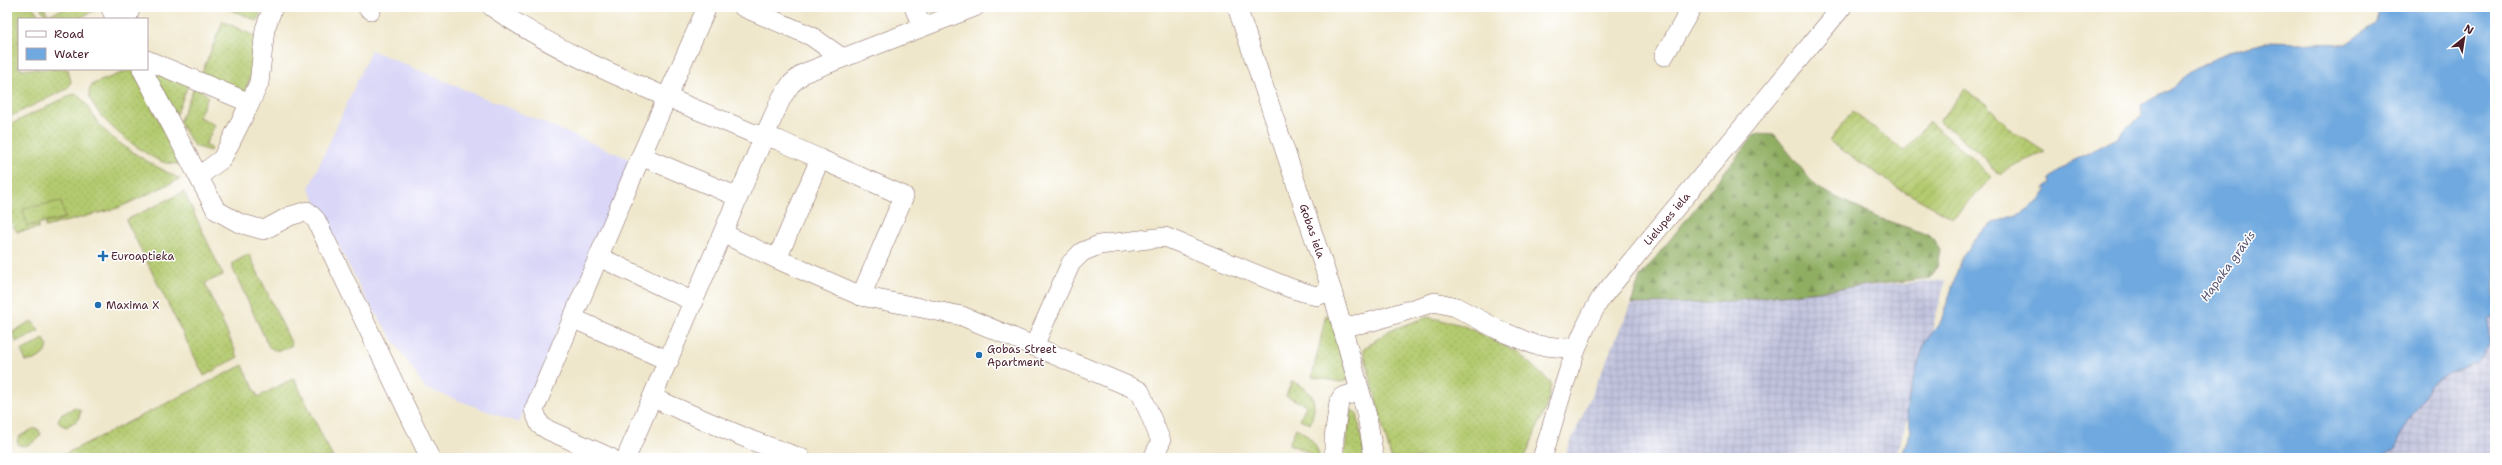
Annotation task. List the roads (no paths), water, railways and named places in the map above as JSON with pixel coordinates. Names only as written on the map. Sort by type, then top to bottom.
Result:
[{"type":"street","points":[[110,7],[116,18]]},
{"type":"street","points":[[126,18],[131,7]]},
{"type":"street","points":[[199,176],[210,170],[222,159],[259,83],[265,29],[273,7]]},
{"type":"street","points":[[492,7],[519,26],[601,69],[752,133],[764,136],[820,159],[904,196],[861,296]]},
{"type":"street","points":[[610,458],[540,425],[536,418],[536,403],[641,156],[707,7]]},
{"type":"street","points":[[743,7],[811,36],[841,57]]},
{"type":"street","points":[[914,7],[922,27]]},
{"type":"street","points":[[626,458],[724,234],[764,136],[782,97],[791,84],[804,73],[841,57],[975,7]]},
{"type":"street","name":"Gobas iela","points":[[1237,7],[1332,291],[1367,416],[1374,458]]},
{"type":"street","points":[[1664,56],[1692,7]]},
{"type":"street","name":"Lielupes iela","points":[[1542,458],[1576,349],[1589,318],[1601,298],[1842,7]]},
{"type":"street","points":[[148,60],[250,103]]},
{"type":"street","points":[[143,70],[216,210],[239,223],[264,230],[290,216],[307,211],[316,220],[430,458]]},
{"type":"street","points":[[641,156],[738,197]]},
{"type":"street","points":[[777,259],[820,159]]},
{"type":"street","points":[[724,234],[861,296],[962,316],[1140,391],[1161,441],[1154,458]]},
{"type":"street","points":[[1034,346],[1071,263],[1082,252],[1099,245],[1165,236],[1290,288],[1316,296],[1332,291]]},
{"type":"street","points":[[598,257],[694,302]]},
{"type":"street","points":[[1342,327],[1370,322],[1435,302],[1456,307],[1499,330],[1534,345],[1576,349]]},
{"type":"street","points":[[572,318],[669,361]]},
{"type":"street","points":[[1334,458],[1334,438],[1339,402],[1342,397],[1360,390]]},
{"type":"street","points":[[653,398],[753,441],[801,458]]},
{"type":"water","name":"Hapaka grāvis","points":[[2381,7],[2495,7],[2495,316],[2488,320],[2489,343],[2477,362],[2447,374],[2431,385],[2408,421],[2395,449],[2380,458],[1900,458],[1911,431],[1906,413],[1911,386],[1925,342],[1941,321],[1962,257],[1980,234],[1994,223],[2022,213],[2040,201],[2047,190],[2044,188],[2050,184],[2049,179],[2071,162],[2119,137],[2122,131],[2142,116],[2141,105],[2175,86],[2186,74],[2230,51],[2264,42],[2346,44],[2375,24]]},
{"type":"place","name":"Euroaptieka","points":[[103,256]]},
{"type":"place","name":"Maxima X","points":[[98,305]]},
{"type":"place","name":"Gobas Street Apartment","points":[[979,355]]}]
